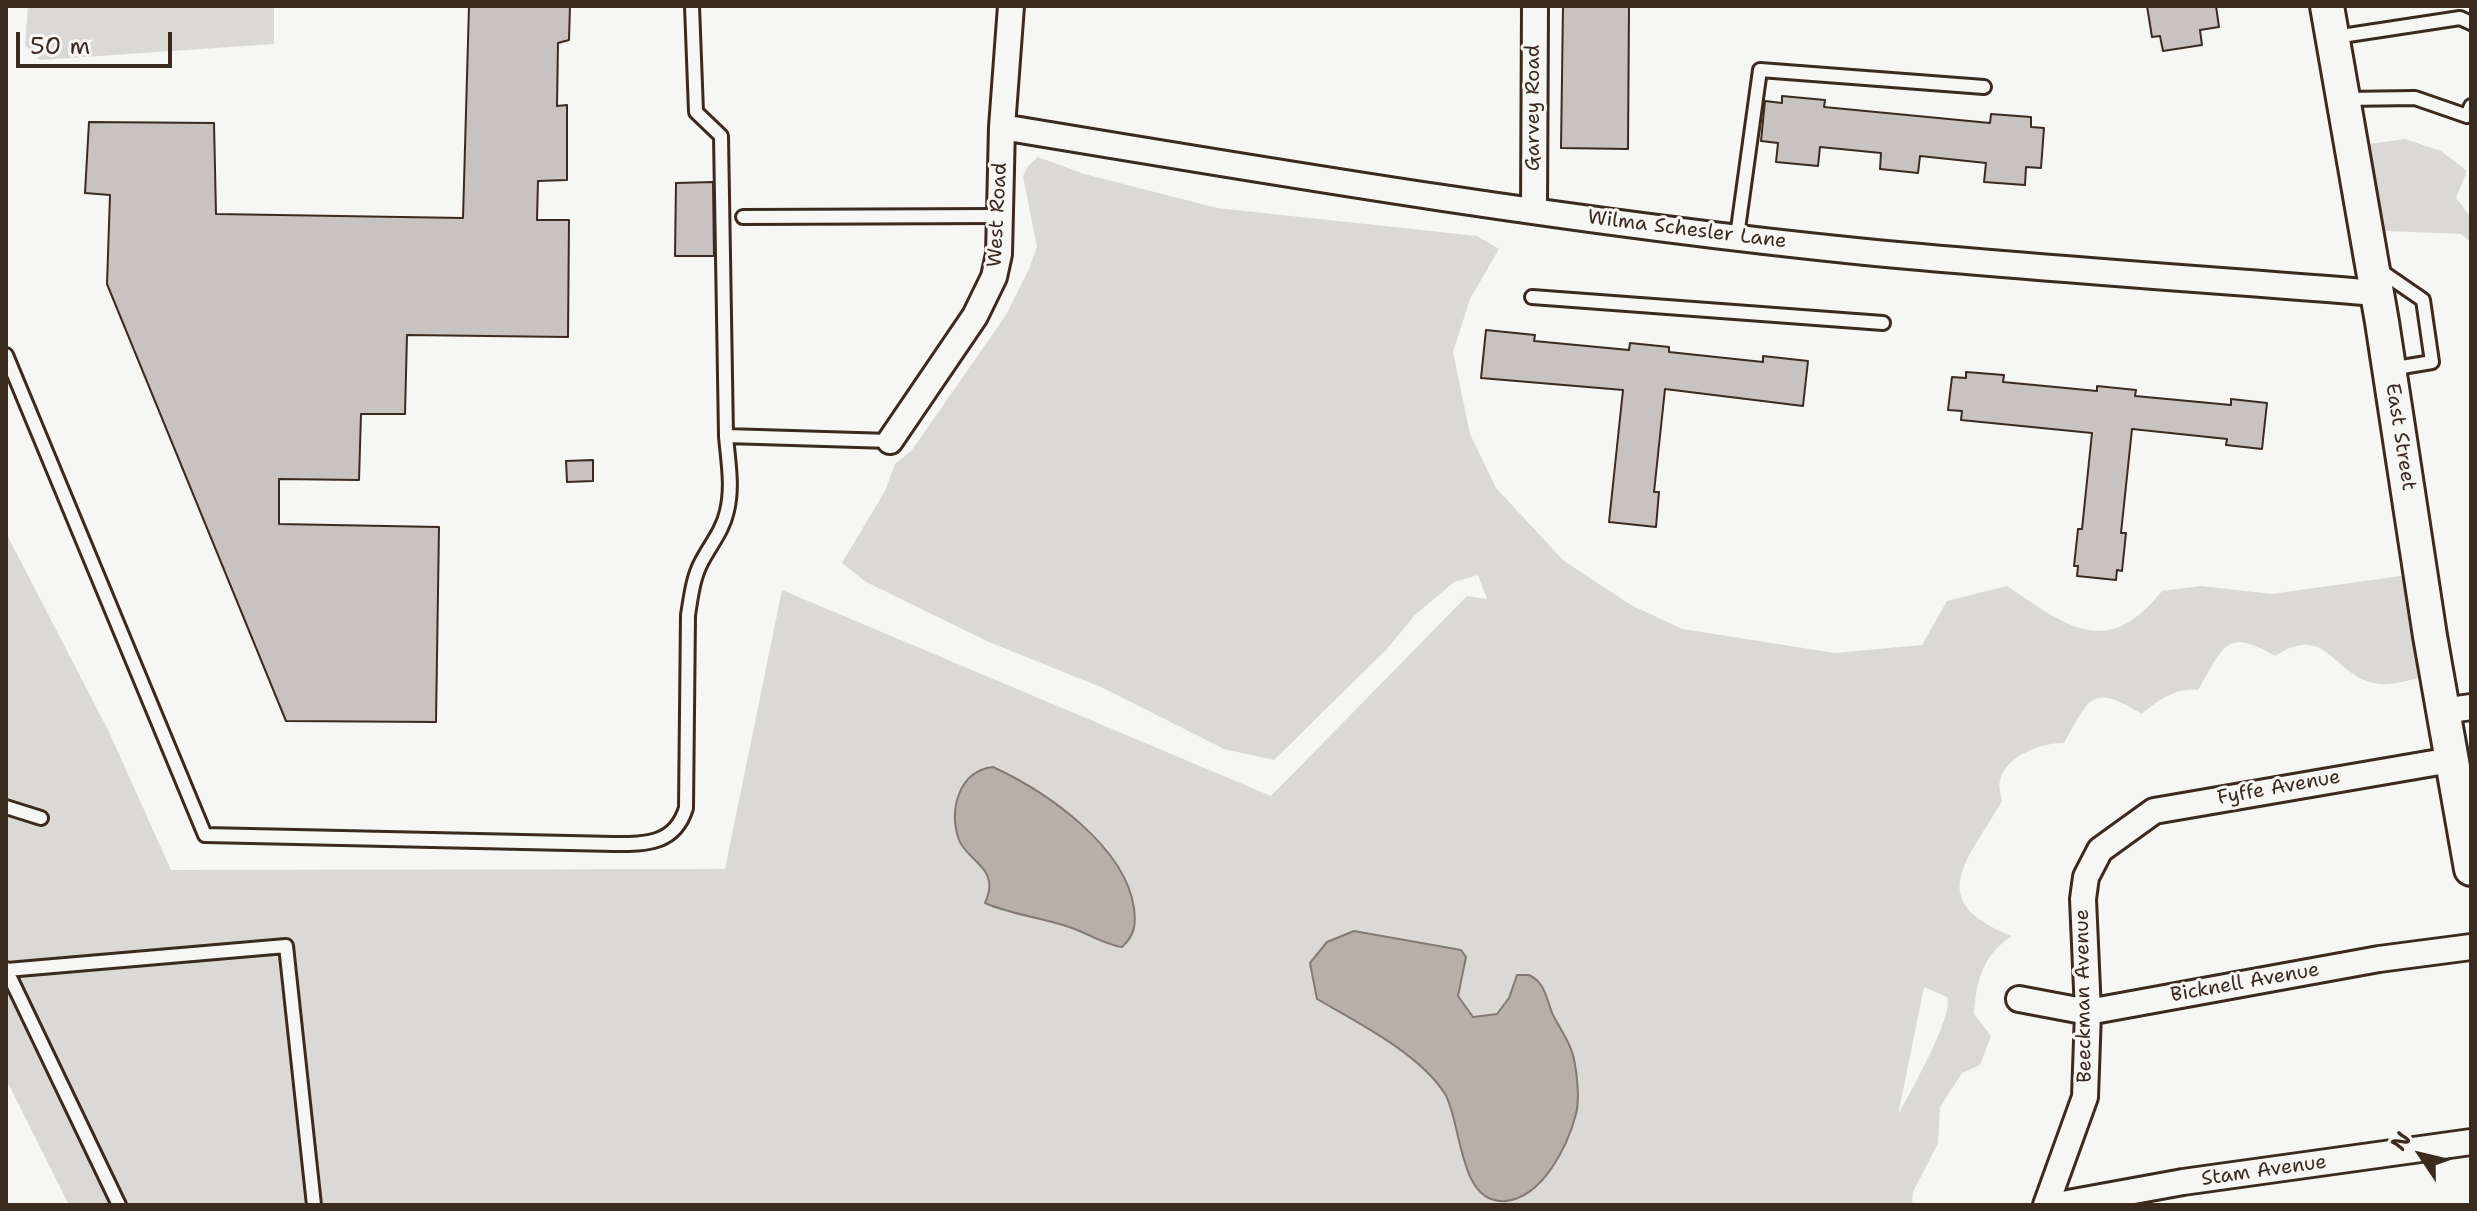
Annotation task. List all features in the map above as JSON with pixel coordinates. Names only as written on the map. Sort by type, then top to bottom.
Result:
[{"type":"main road","name":"East Street","points":[[2329,22],[2390,369],[2457,709],[2451,760],[2471,869]]},
{"type":"street","name":"West Road","points":[[890,441],[986,297],[999,254],[1002,127],[1011,6]]},
{"type":"street","name":"Garvey Road","points":[[1534,210],[1535,6]]},
{"type":"street","name":"Wilma Schesler Lane","points":[[1002,127],[1534,210],[1866,252],[2374,279]]},
{"type":"street","name":"Fyffe Avenue","points":[[2115,840],[2154,811],[2451,760]]},
{"type":"street","name":"Beeckman Avenue","points":[[2046,1205],[2085,1097],[2088,1012],[2083,899],[2086,877],[2100,850],[2115,840]]},
{"type":"street","name":"Bicknell Avenue","points":[[2019,999],[2088,1012],[2365,961],[2471,947]]},
{"type":"street","name":"Stam Avenue","points":[[2057,1205],[2183,1182],[2471,1142]]},
{"type":"lane","points":[[6,355],[205,835],[637,844],[665,838],[676,831],[686,808],[688,615],[700,564],[719,534],[727,511],[730,483],[726,436],[721,136],[696,112],[692,6]]},
{"type":"lane","points":[[2329,22],[2460,18],[2471,23]]},
{"type":"lane","points":[[1737,236],[1760,70],[1984,87]]},
{"type":"lane","points":[[2343,99],[2415,98],[2470,114]]},
{"type":"lane","points":[[743,217],[998,216]]},
{"type":"lane","points":[[2374,279],[2423,300],[2432,362],[2390,369]]},
{"type":"lane","points":[[1532,297],[1883,323]]},
{"type":"lane","points":[[726,436],[890,441]]},
{"type":"lane","points":[[6,807],[41,818]]},
{"type":"lane","points":[[119,1205],[6,969],[286,946],[314,1205]]},
{"type":"shaded area","points":[[28,6],[274,6],[274,44],[40,60],[25,45]]},
{"type":"shaded area","points":[[2405,139],[2441,151],[2467,171],[2456,198],[2471,217],[2471,242],[2461,234],[2365,230],[2355,146]]},
{"type":"shaded area","points":[[1038,157],[1084,174],[1217,208],[1477,236],[1499,249],[1470,299],[1453,352],[1470,434],[1496,488],[1564,561],[1631,605],[1682,629],[1835,653],[1922,645],[1947,601],[2007,586],[2068,624],[2105,631],[2123,625],[2142,612],[2162,591],[2201,586],[2271,594],[2408,575],[2434,674],[2399,683],[2379,684],[2351,673],[2320,648],[2308,645],[2293,647],[2275,656],[2258,647],[2235,642],[2220,653],[2198,690],[2168,696],[2142,714],[2112,699],[2102,697],[2094,700],[2080,715],[2064,743],[2035,748],[2009,764],[1999,783],[2002,801],[1966,861],[1960,878],[1960,894],[1968,909],[1985,923],[2012,936],[1988,960],[1977,991],[1974,1014],[1991,1036],[1980,1065],[1962,1073],[1940,1107],[1938,1143],[1913,1192],[1912,1205],[69,1205],[6,1079],[6,533],[109,732],[171,870],[725,869],[782,590],[1271,796],[1467,596],[1487,599],[1478,575],[1454,582],[1415,615],[1386,650],[1274,760],[1224,749],[1103,688],[989,642],[866,582],[842,563],[885,491],[895,464],[912,450],[1006,315],[1029,269],[1037,247],[1023,176]],"holes":[[[1924,987],[1947,997],[1948,1006],[1938,1037],[1898,1115]]]},
{"type":"shaded area","points":[[993,767],[1059,806],[1100,843],[1116,863],[1128,885],[1135,914],[1132,934],[1122,947],[1076,929],[985,903],[988,877],[961,845],[955,816],[964,784],[981,770]]},
{"type":"shaded area","points":[[1354,931],[1461,950],[1466,957],[1458,996],[1473,1017],[1497,1014],[1509,998],[1517,975],[1529,975],[1542,987],[1573,1053],[1578,1101],[1560,1154],[1552,1168],[1531,1190],[1506,1201],[1490,1199],[1479,1190],[1464,1160],[1451,1107],[1434,1079],[1387,1040],[1317,999],[1310,963],[1327,942]]},
{"type":"building","points":[[469,6],[570,6],[569,40],[558,43],[557,106],[567,105],[567,180],[538,181],[537,220],[569,220],[568,337],[407,335],[405,414],[361,414],[359,480],[279,479],[279,524],[439,527],[436,722],[286,721],[107,284],[110,195],[85,193],[89,122],[214,123],[216,214],[463,218]]},
{"type":"building","points":[[1563,6],[1629,6],[1628,149],[1561,148]]},
{"type":"building","points":[[2147,6],[2216,6],[2219,27],[2200,30],[2202,45],[2163,51],[2160,36],[2152,37]]},
{"type":"building","points":[[1782,96],[1825,100],[1824,107],[1990,123],[1991,114],[2031,117],[2031,127],[2044,128],[2041,168],[2026,167],[2025,185],[1984,182],[1986,163],[1920,156],[1918,173],[1880,169],[1881,153],[1820,147],[1818,166],[1776,162],[1778,143],[1761,141],[1765,101],[1782,103]]},
{"type":"building","points":[[713,182],[714,256],[675,256],[676,183]]},
{"type":"building","points":[[1486,330],[1535,335],[1534,341],[1629,350],[1630,343],[1669,347],[1669,352],[1763,362],[1763,356],[1808,361],[1803,406],[1665,389],[1654,492],[1659,492],[1656,527],[1609,522],[1623,390],[1481,378]]},
{"type":"building","points":[[1966,372],[2004,375],[2003,382],[2097,391],[2097,386],[2136,390],[2135,396],[2231,405],[2231,399],[2267,403],[2262,449],[2226,445],[2227,439],[2132,429],[2121,533],[2126,533],[2122,571],[2117,570],[2116,580],[2077,576],[2078,566],[2074,566],[2078,529],[2082,529],[2092,433],[1961,420],[1962,411],[1948,410],[1952,377],[1966,378]]},
{"type":"building","points":[[593,460],[593,481],[567,482],[566,461]]}]
